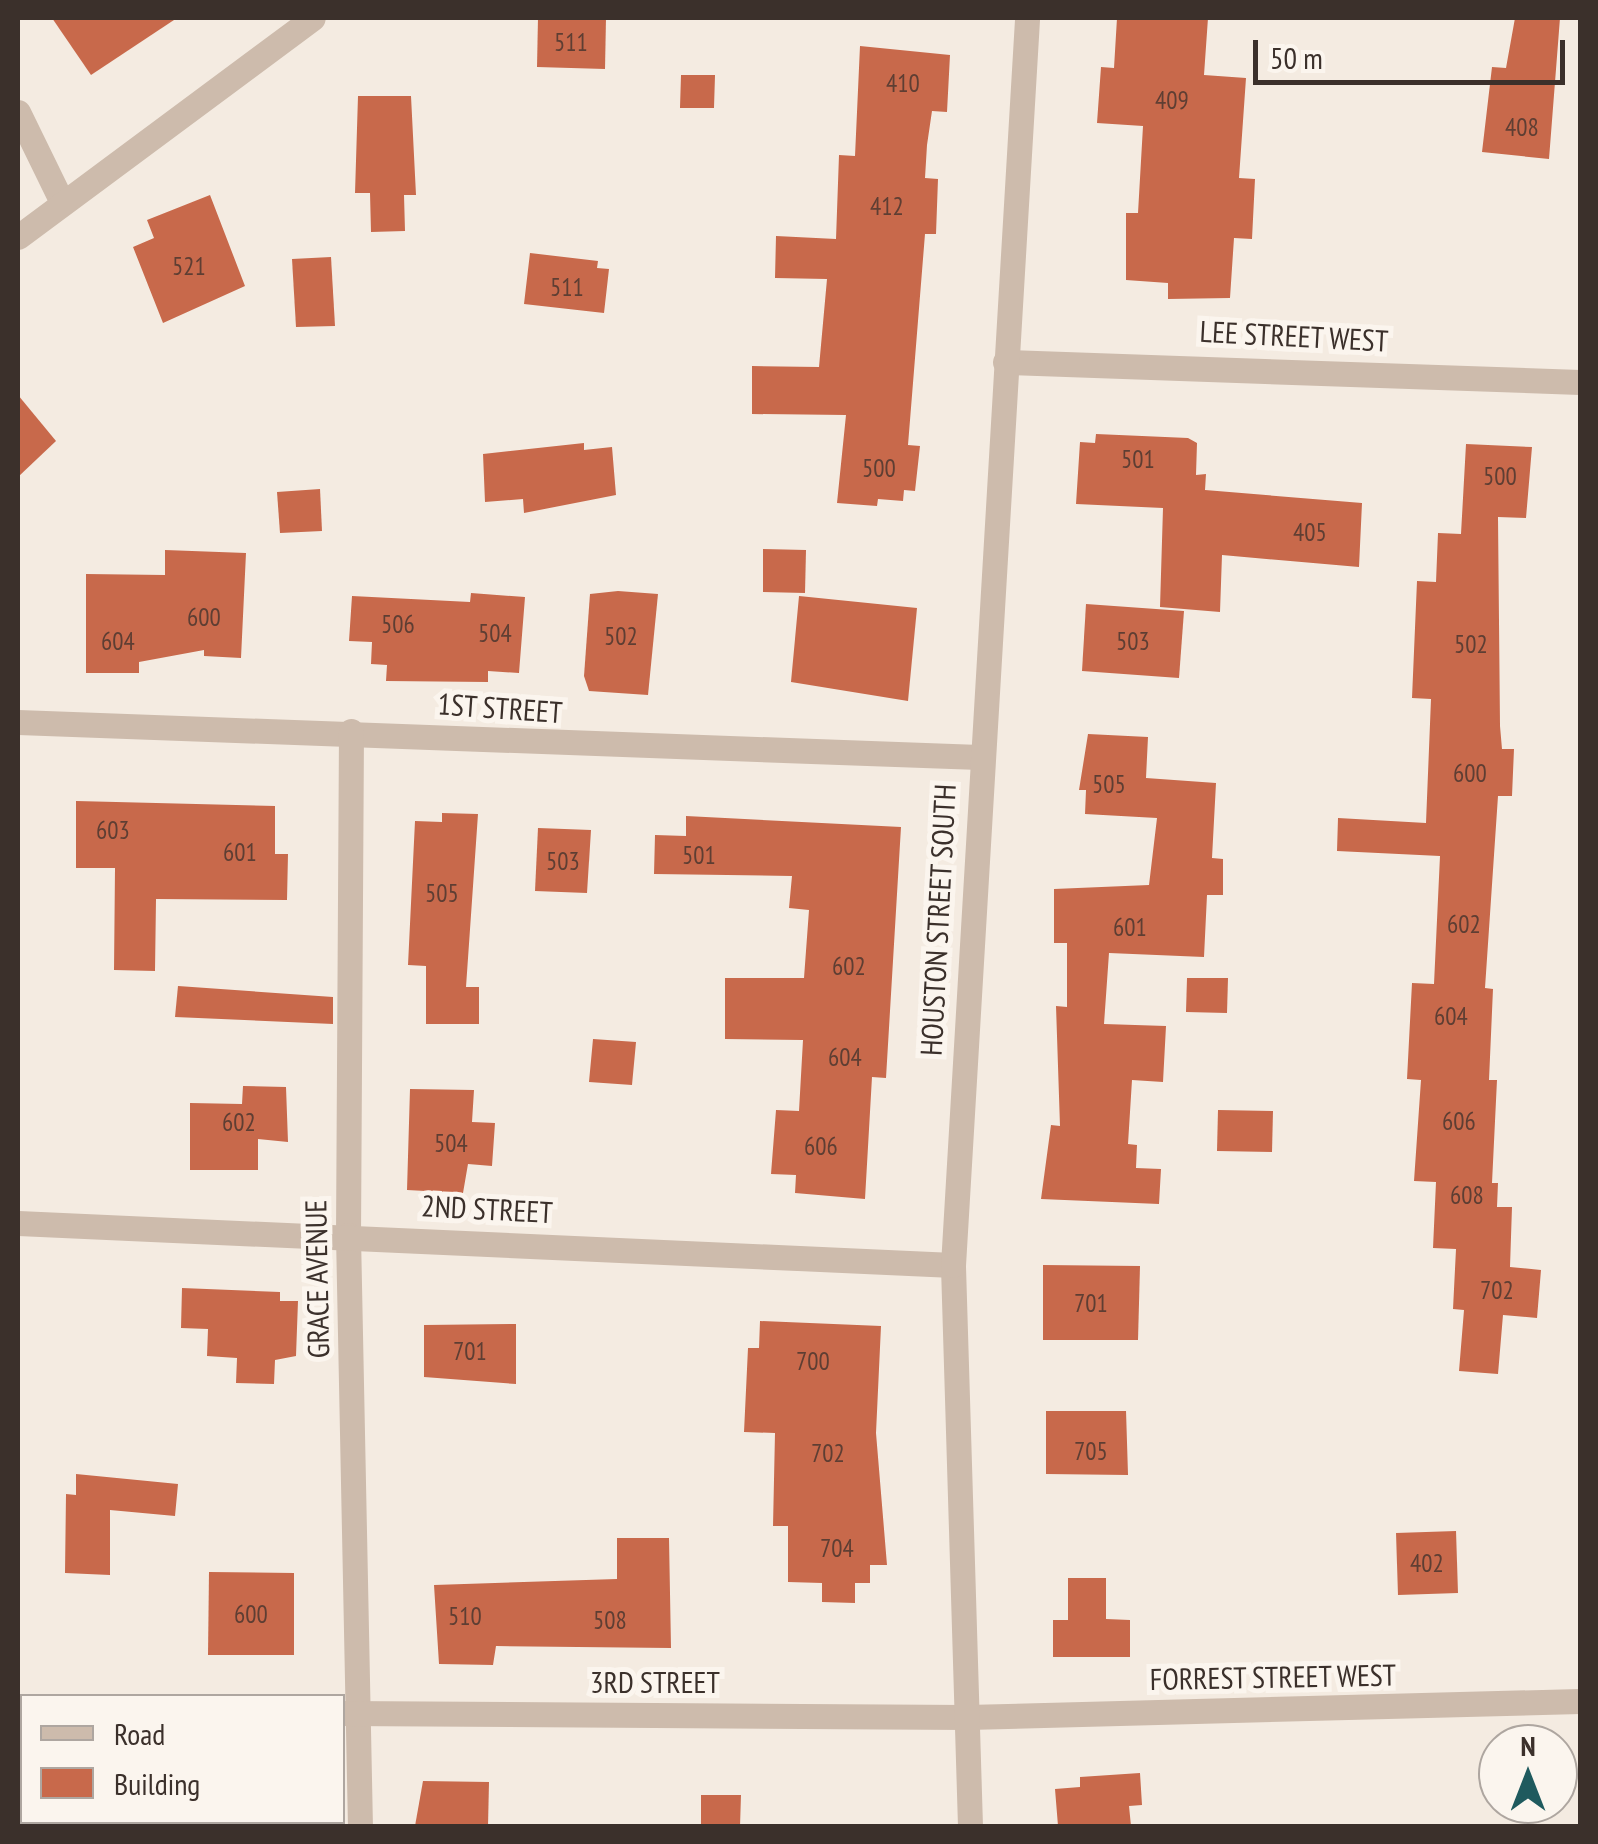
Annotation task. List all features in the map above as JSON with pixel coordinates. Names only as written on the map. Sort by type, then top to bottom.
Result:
[{"type":"street","points":[[18,237],[61,200],[313,18]]},
{"type":"street","name":"HOUSTON STREET SOUTH","points":[[970,1826],[953,1266],[979,757],[1027,18]]},
{"type":"street","points":[[18,112],[61,200]]},
{"type":"street","name":"LEE STREET WEST","points":[[1005,362],[1580,382]]},
{"type":"street","name":"1ST STREET","points":[[18,722],[351,731],[979,757]]},
{"type":"street","name":"GRACE AVENUE","points":[[351,731],[349,1713],[360,1826]]},
{"type":"street","name":"2ND STREET","points":[[18,1223],[348,1235],[953,1266]]},
{"type":"street","name":"FORREST STREET WEST","points":[[966,1717],[1580,1701]]},
{"type":"street","name":"3RD STREET","points":[[349,1713],[966,1717]]},
{"type":"building","points":[[52,18],[177,18],[91,75]]},
{"type":"building","points":[[538,18],[606,18],[605,69],[537,67]]},
{"type":"building","points":[[1117,18],[1208,18],[1204,75],[1246,78],[1239,178],[1255,179],[1252,239],[1234,238],[1230,298],[1168,299],[1168,283],[1126,280],[1126,213],[1138,213],[1143,126],[1097,123],[1101,67],[1114,68]]},
{"type":"building","points":[[1515,18],[1560,18],[1549,159],[1482,152],[1492,67],[1506,68]]},
{"type":"building","points":[[860,46],[950,55],[947,112],[932,111],[927,145],[925,178],[938,179],[936,234],[925,234],[908,445],[920,446],[915,491],[904,490],[903,501],[878,499],[877,506],[837,503],[846,415],[752,414],[752,366],[819,367],[827,279],[775,278],[776,236],[836,239],[839,155],[855,156]]},
{"type":"building","points":[[681,75],[715,75],[714,108],[680,108]]},
{"type":"building","points":[[358,96],[411,96],[416,195],[404,195],[405,231],[371,232],[370,193],[355,193]]},
{"type":"building","points":[[210,195],[245,286],[163,323],[133,247],[154,238],[147,220]]},
{"type":"building","points":[[530,253],[598,261],[597,268],[609,269],[604,313],[524,304]]},
{"type":"building","points":[[331,257],[335,326],[296,327],[292,259]]},
{"type":"building","points":[[18,395],[56,441],[18,477]]},
{"type":"building","points":[[1096,434],[1188,438],[1197,443],[1196,475],[1206,474],[1205,490],[1362,503],[1359,567],[1222,555],[1220,612],[1160,607],[1163,508],[1076,504],[1080,442],[1095,443]]},
{"type":"building","points":[[584,443],[584,450],[612,447],[616,495],[524,513],[523,499],[485,502],[483,454]]},
{"type":"building","points":[[1466,444],[1532,447],[1526,518],[1498,517],[1500,726],[1502,749],[1514,749],[1512,796],[1498,796],[1485,988],[1493,989],[1489,1080],[1497,1080],[1492,1183],[1498,1183],[1497,1207],[1512,1207],[1510,1267],[1541,1270],[1537,1318],[1503,1315],[1498,1374],[1459,1371],[1464,1310],[1453,1309],[1456,1249],[1433,1248],[1436,1182],[1414,1181],[1421,1080],[1407,1079],[1412,983],[1434,984],[1440,856],[1337,851],[1338,818],[1426,823],[1431,699],[1412,698],[1417,581],[1436,582],[1438,533],[1461,534]]},
{"type":"building","points":[[320,489],[322,531],[280,533],[277,492]]},
{"type":"building","points":[[763,549],[806,550],[805,593],[763,592]]},
{"type":"building","points":[[165,550],[246,553],[241,658],[204,656],[204,650],[139,662],[139,673],[86,673],[86,574],[165,575]]},
{"type":"building","points":[[471,593],[525,597],[519,673],[488,671],[488,682],[386,681],[387,665],[371,664],[372,642],[349,641],[352,596],[470,602]]},
{"type":"building","points":[[590,594],[658,594],[648,695],[589,691],[584,676]]},
{"type":"building","points":[[799,596],[917,608],[908,701],[791,682]]},
{"type":"building","points":[[1086,604],[1184,611],[1179,678],[1082,671]]},
{"type":"building","points":[[1088,734],[1148,737],[1146,778],[1216,783],[1212,858],[1223,859],[1223,895],[1207,895],[1204,957],[1109,953],[1104,1024],[1166,1026],[1163,1082],[1132,1080],[1128,1144],[1137,1145],[1136,1168],[1161,1169],[1159,1204],[1041,1199],[1051,1125],[1060,1126],[1056,1006],[1067,1007],[1067,943],[1054,943],[1054,889],[1149,885],[1157,818],[1085,814],[1086,790],[1079,790]]},
{"type":"building","points":[[76,801],[275,806],[275,854],[288,854],[287,900],[156,899],[155,971],[114,970],[115,868],[76,868]]},
{"type":"building","points":[[442,813],[478,814],[466,987],[479,987],[479,1024],[426,1024],[426,966],[408,965],[415,821],[442,822]]},
{"type":"building","points":[[686,816],[901,827],[886,1078],[872,1077],[865,1199],[795,1193],[796,1175],[771,1174],[776,1110],[799,1111],[803,1040],[725,1039],[725,978],[804,978],[809,910],[789,908],[792,876],[654,874],[655,835],[686,836]]},
{"type":"building","points":[[538,828],[591,830],[587,893],[535,891]]},
{"type":"building","points":[[1187,978],[1228,978],[1227,1013],[1186,1012]]},
{"type":"building","points":[[178,986],[333,997],[333,1024],[175,1017]]},
{"type":"building","points":[[593,1039],[636,1042],[632,1085],[589,1082]]},
{"type":"building","points":[[243,1086],[286,1087],[288,1142],[258,1139],[258,1170],[190,1170],[190,1103],[242,1104]]},
{"type":"building","points":[[410,1089],[474,1090],[472,1122],[495,1123],[492,1166],[468,1164],[463,1193],[407,1190]]},
{"type":"building","points":[[1218,1110],[1273,1111],[1272,1152],[1217,1151]]},
{"type":"building","points":[[1043,1265],[1140,1266],[1138,1340],[1043,1340]]},
{"type":"building","points":[[182,1288],[280,1292],[280,1301],[298,1301],[296,1356],[275,1360],[274,1384],[236,1383],[237,1358],[207,1356],[208,1329],[181,1328]]},
{"type":"building","points":[[760,1321],[881,1326],[876,1433],[887,1565],[870,1565],[870,1583],[855,1583],[855,1603],[822,1602],[822,1583],[788,1582],[788,1526],[773,1526],[775,1433],[744,1432],[748,1348],[759,1348]]},
{"type":"building","points":[[516,1324],[516,1384],[424,1377],[424,1325]]},
{"type":"building","points":[[1046,1411],[1126,1411],[1128,1475],[1046,1474]]},
{"type":"building","points":[[76,1474],[178,1484],[175,1516],[110,1510],[110,1575],[65,1573],[66,1494],[76,1495]]},
{"type":"building","points":[[1456,1531],[1458,1593],[1398,1595],[1396,1533]]},
{"type":"building","points":[[617,1538],[669,1538],[671,1648],[496,1646],[493,1665],[439,1664],[434,1585],[617,1579]]},
{"type":"building","points":[[209,1572],[294,1573],[294,1655],[208,1655]]},
{"type":"building","points":[[1068,1578],[1106,1578],[1106,1619],[1130,1620],[1130,1657],[1053,1657],[1053,1620],[1068,1620]]},
{"type":"building","points":[[1140,1773],[1142,1805],[1129,1806],[1131,1826],[1058,1826],[1055,1789],[1080,1787],[1080,1777]]},
{"type":"building","points":[[423,1781],[489,1782],[488,1826],[415,1826]]},
{"type":"building","points":[[701,1795],[741,1795],[740,1826],[701,1826]]}]
